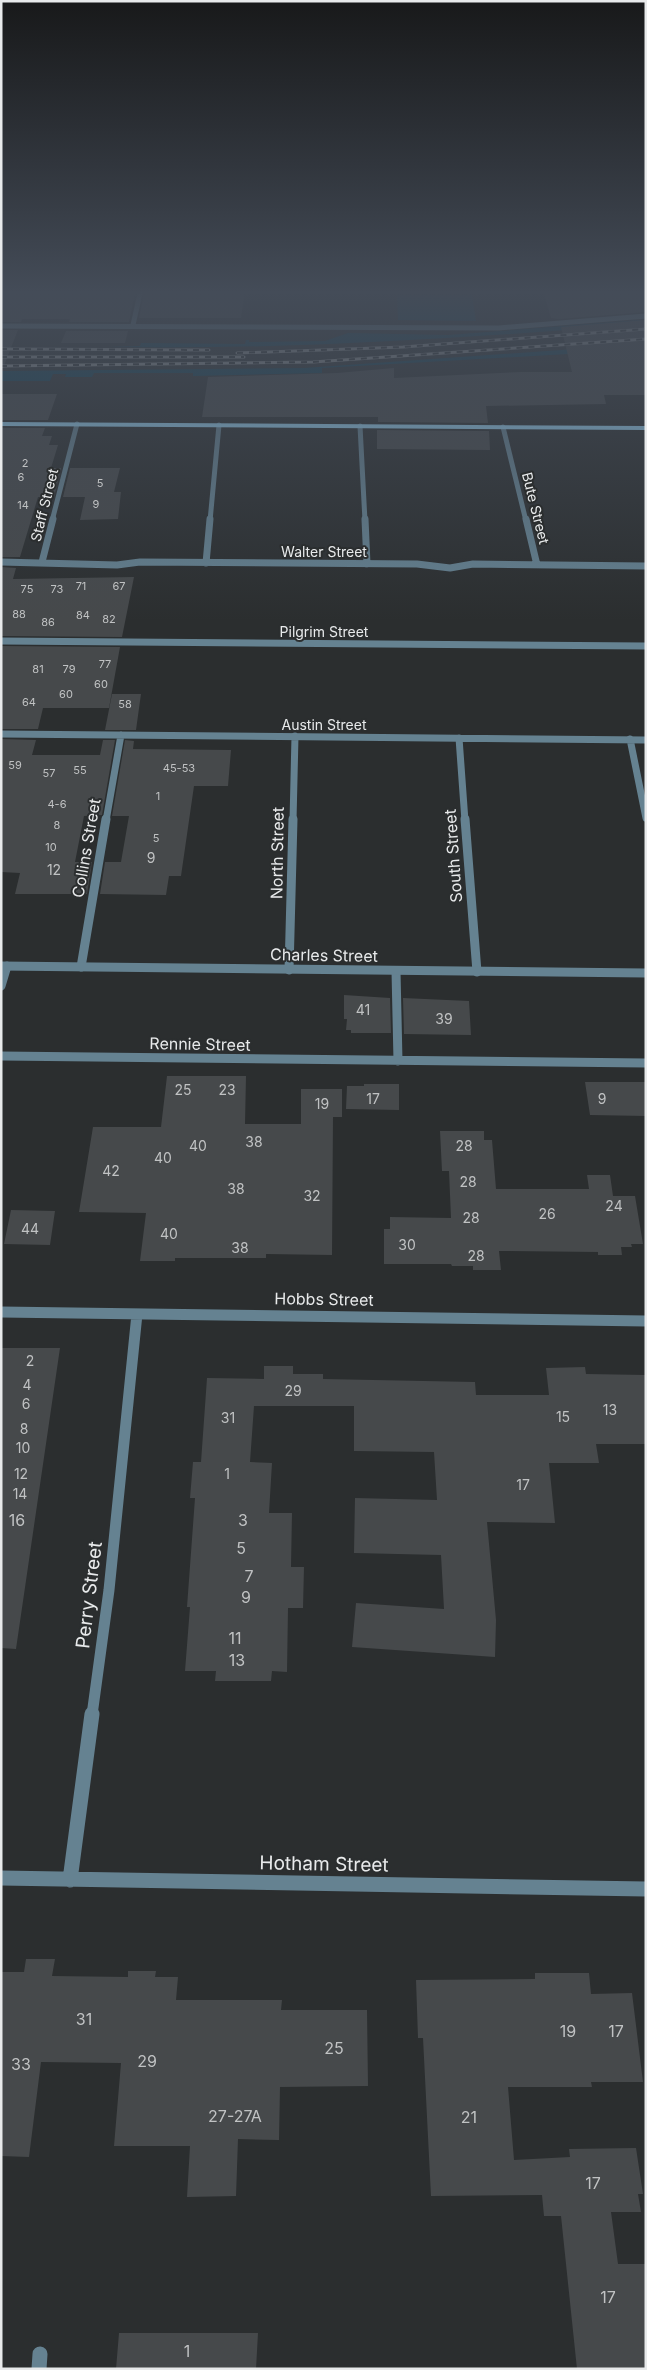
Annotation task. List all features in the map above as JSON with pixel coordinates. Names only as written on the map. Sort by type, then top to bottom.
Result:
[{"type":"main road","points":[[1,424],[646,428]]},
{"type":"street","name":"Staff Street","points":[[42,562],[77,424]]},
{"type":"street","points":[[206,563],[219,425]]},
{"type":"street","points":[[360,426],[367,564]]},
{"type":"street","name":"Bute Street","points":[[503,427],[537,565]]},
{"type":"street","name":"Walter Street","points":[[1,562],[117,565],[140,562],[416,564],[450,568],[473,564],[646,566]]},
{"type":"street","name":"Pilgrim Street","points":[[1,641],[646,646]]},
{"type":"street","name":"Austin Street","points":[[1,734],[646,740]]},
{"type":"street","name":"Collins Street","points":[[81,967],[121,735]]},
{"type":"street","name":"North Street","points":[[289,970],[295,736]]},
{"type":"street","name":"South Street","points":[[459,738],[477,972]]},
{"type":"street","points":[[630,739],[646,818]]},
{"type":"street","points":[[1,986],[4,966]]},
{"type":"street","name":"Charles Street","points":[[4,966],[646,974]]},
{"type":"street","points":[[396,971],[398,1061]]},
{"type":"street","name":"Rennie Street","points":[[1,1056],[646,1063]]},
{"type":"street","name":"Hobbs Street","points":[[1,1312],[646,1321]]},
{"type":"street","name":"Perry Street","points":[[70,1880],[109,1590],[137,1314]]},
{"type":"street","name":"Hotham Street","points":[[1,1878],[646,1889]]},
{"type":"building","points":[[1,400],[55,400],[48,420],[1,420]]},
{"type":"building","points":[[205,400],[605,400],[606,404],[486,406],[488,423],[378,422],[378,417],[202,417]]},
{"type":"building","points":[[1,428],[45,428],[42,436],[52,436],[49,445],[58,445],[51,468],[61,468],[54,497],[38,497],[20,557],[1,557]]},
{"type":"building","points":[[377,430],[489,431],[490,450],[377,449]]},
{"type":"building","points":[[70,468],[120,468],[114,492],[121,492],[118,519],[80,520],[85,497],[63,497]]},
{"type":"building","points":[[1,567],[16,568],[13,579],[134,577],[122,637],[1,636]]},
{"type":"building","points":[[1,646],[120,647],[109,708],[43,708],[38,729],[1,729]]},
{"type":"building","points":[[112,694],[141,694],[136,730],[105,730]]},
{"type":"building","points":[[1,739],[36,740],[32,755],[100,755],[103,740],[115,740],[102,815],[84,816],[75,862],[92,862],[87,894],[15,894],[20,873],[1,872]]},
{"type":"building","points":[[125,740],[134,741],[133,749],[231,750],[228,786],[194,786],[181,876],[169,876],[166,895],[100,894],[105,862],[121,862],[129,816],[112,816]]},
{"type":"building","points":[[344,995],[390,998],[391,1033],[351,1033],[351,1030],[346,1030],[347,1019],[344,1019]]},
{"type":"building","points":[[403,998],[469,1001],[471,1035],[404,1034]]},
{"type":"building","points":[[167,1076],[246,1076],[245,1124],[301,1124],[301,1089],[342,1089],[342,1117],[333,1117],[332,1255],[266,1254],[266,1258],[175,1258],[175,1261],[140,1261],[146,1213],[79,1212],[93,1127],[161,1127]]},
{"type":"building","points":[[585,1082],[646,1082],[646,1116],[590,1115]]},
{"type":"building","points":[[364,1084],[399,1084],[399,1110],[346,1109],[347,1086],[364,1086]]},
{"type":"building","points":[[440,1131],[484,1131],[484,1140],[492,1140],[496,1189],[589,1189],[587,1175],[610,1175],[613,1196],[635,1196],[643,1244],[631,1244],[632,1247],[621,1247],[622,1255],[598,1255],[598,1252],[499,1251],[501,1270],[473,1270],[473,1266],[452,1266],[451,1264],[384,1264],[384,1229],[390,1229],[390,1217],[451,1218],[449,1171],[442,1171]]},
{"type":"building","points":[[11,1210],[55,1211],[50,1245],[4,1244]]},
{"type":"building","points":[[1,1348],[60,1348],[16,1649],[1,1648]]},
{"type":"building","points":[[264,1366],[293,1366],[293,1374],[323,1374],[323,1379],[475,1382],[476,1395],[549,1395],[546,1368],[585,1367],[586,1374],[646,1375],[646,1444],[596,1444],[599,1463],[549,1463],[555,1523],[487,1522],[496,1620],[495,1657],[352,1647],[356,1603],[444,1609],[441,1555],[354,1553],[355,1498],[437,1500],[434,1452],[354,1451],[354,1406],[254,1406],[250,1462],[272,1463],[269,1513],[292,1513],[291,1567],[304,1567],[303,1608],[288,1608],[287,1672],[272,1671],[271,1681],[215,1681],[216,1671],[185,1671],[190,1607],[187,1607],[195,1498],[190,1498],[193,1462],[201,1462],[207,1378],[264,1379]]},
{"type":"building","points":[[26,1959],[55,1959],[52,1976],[128,1977],[128,1971],[156,1971],[155,1977],[178,1977],[176,2000],[282,2000],[281,2010],[367,2010],[368,2086],[280,2087],[279,2140],[238,2139],[236,2196],[187,2197],[190,2146],[114,2146],[121,2063],[41,2062],[29,2157],[1,2156],[1,1972],[24,1972]]},
{"type":"building","points":[[535,1973],[589,1973],[591,1994],[632,1993],[643,2082],[591,2082],[592,2087],[508,2087],[514,2160],[570,2157],[569,2149],[636,2148],[643,2194],[638,2194],[641,2212],[611,2212],[618,2264],[646,2264],[646,2369],[577,2369],[561,2216],[544,2216],[542,2195],[431,2196],[423,2038],[418,2038],[416,1980],[535,1979]]},
{"type":"building","points":[[119,2333],[258,2333],[256,2369],[116,2369]]}]
